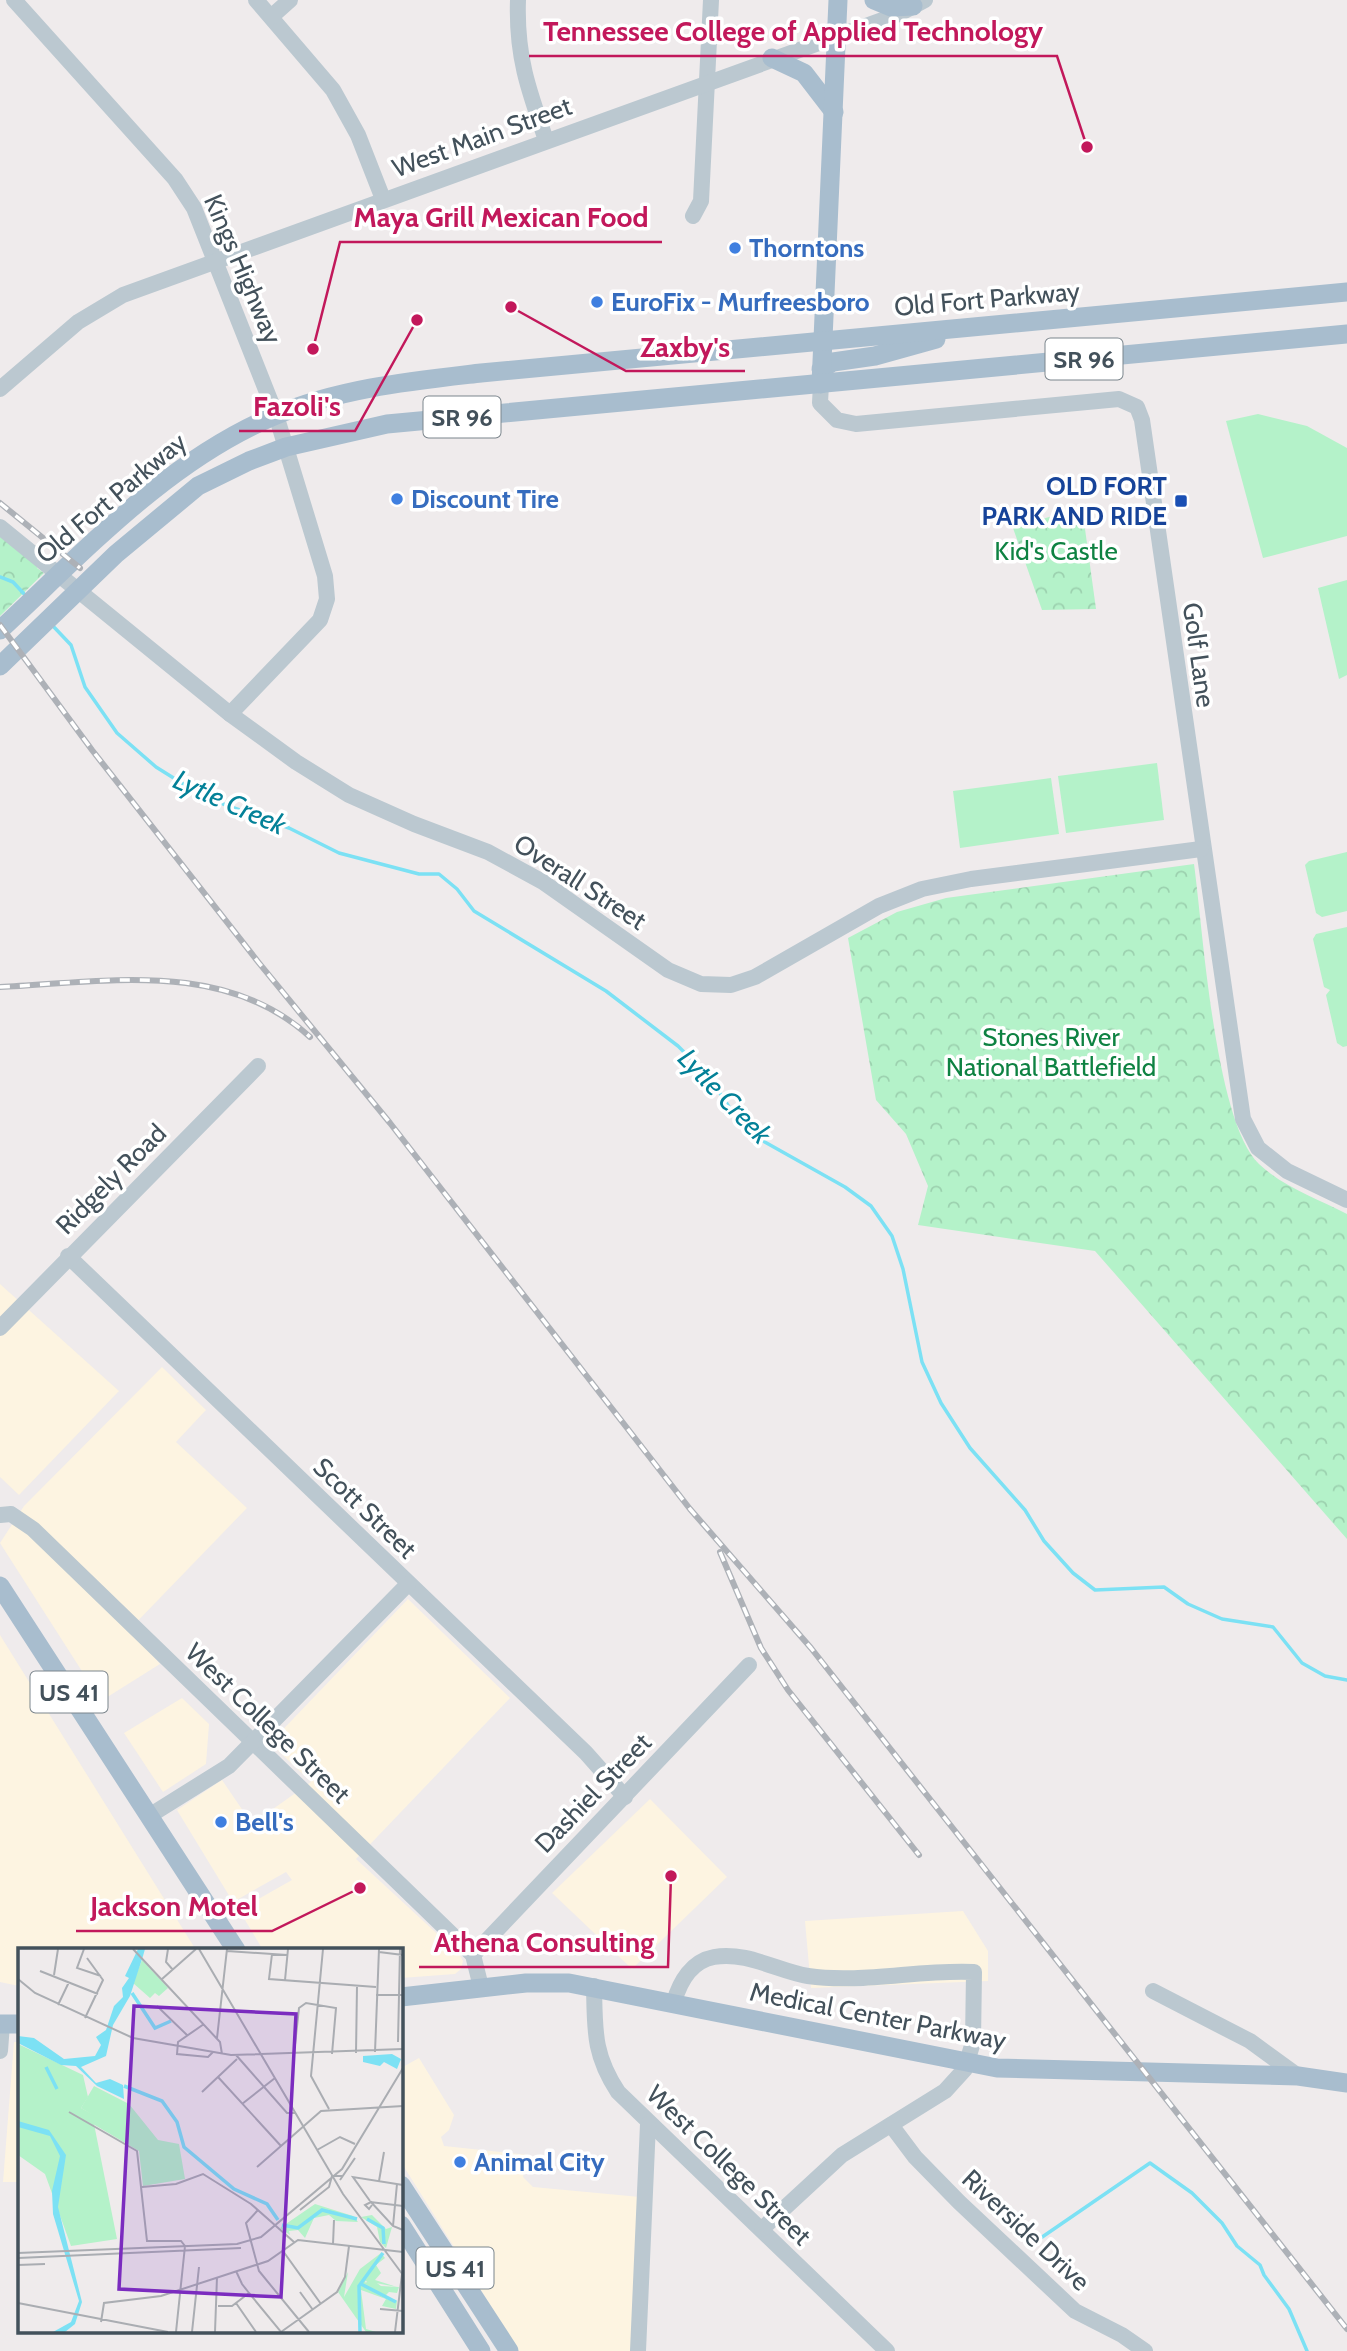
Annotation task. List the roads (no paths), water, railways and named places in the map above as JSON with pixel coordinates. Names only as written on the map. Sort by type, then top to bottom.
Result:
[{"type":"main road","points":[[821,376],[838,0]]},
{"type":"main road","points":[[874,0],[891,7],[919,3]]},
{"type":"main road","points":[[772,58],[804,74],[834,112]]},
{"type":"main road","name":"Old Fort Parkway","points":[[0,630],[106,531],[179,469],[231,436],[276,415],[323,399],[392,383],[1347,292]]},
{"type":"main road","points":[[821,376],[834,362],[875,356],[981,327]]},
{"type":"main road","name":"Old Fort Parkway","points":[[0,666],[116,554],[198,486],[248,461],[286,447],[387,424],[821,376],[1347,334]]},
{"type":"main road","name":"US 41","points":[[0,1586],[235,1948]]},
{"type":"main road","name":"Medical Center Parkway","points":[[402,1997],[537,1983],[594,1986],[997,2068],[1298,2076],[1347,2083]]},
{"type":"main road","name":"US 41","points":[[402,2187],[509,2351]]},
{"type":"main road","name":"US 41","points":[[402,2227],[481,2351]]},
{"type":"main road","points":[[454,2308],[473,2296]]},
{"type":"street","name":"Kings Highway","points":[[14,0],[176,179],[194,208],[276,415],[326,576],[327,598],[320,620],[230,714]]},
{"type":"street","points":[[256,0],[332,90],[358,135],[383,199]]},
{"type":"street","points":[[271,17],[290,0]]},
{"type":"street","points":[[518,0],[517,26],[522,71],[545,140]]},
{"type":"street","points":[[693,216],[701,201],[711,0]]},
{"type":"street","name":"West Main Street","points":[[3,381],[78,322],[123,295],[708,81],[836,37],[919,3]]},
{"type":"street","name":"Golf Lane","points":[[821,376],[820,403],[837,420],[856,424],[1119,399],[1137,407],[1142,420],[1243,1119],[1258,1148],[1287,1171],[1347,1200]]},
{"type":"street","name":"Overall Street","points":[[0,527],[230,714],[296,762],[349,795],[414,824],[488,852],[544,882],[668,970],[701,984],[731,985],[755,977],[879,906],[922,889],[971,879],[1202,849]]},
{"type":"street","name":"Ridgely Road","points":[[0,1328],[258,1066]]},
{"type":"street","name":"Scott Street","points":[[68,1256],[586,1753],[625,1797]]},
{"type":"street","name":"West College Street","points":[[0,1515],[10,1514],[33,1529],[473,1955]]},
{"type":"street","points":[[149,1816],[229,1766],[408,1584]]},
{"type":"street","name":"Dashiel Street","points":[[473,1955],[749,1665]]},
{"type":"street","points":[[473,1955],[481,1987]]},
{"type":"street","points":[[674,2002],[678,1987],[694,1965],[714,1957],[735,1956],[806,1976],[827,1978],[975,1972],[973,2042],[965,2069],[945,2091],[842,2155],[762,2229]]},
{"type":"street","name":"West College Street","points":[[594,1986],[596,2049],[603,2070],[618,2092],[887,2351]]},
{"type":"street","points":[[1153,1990],[1250,2041],[1298,2076]]},
{"type":"street","points":[[0,2051],[7,2024]]},
{"type":"street","points":[[638,2351],[649,2124]]},
{"type":"street","name":"Riverside Drive","points":[[891,2125],[915,2157],[959,2202],[1065,2302],[1145,2351]]},
{"type":"waterway","name":"Lytle Creek","points":[[0,577],[13,582],[26,596]]},
{"type":"waterway","name":"Lytle Creek","points":[[52,625],[71,645],[85,687],[117,733],[156,767],[204,797],[289,828],[339,853],[419,874],[439,874],[457,889],[474,911],[606,991],[678,1046],[711,1079],[731,1110],[763,1141],[845,1187],[871,1206],[892,1236],[903,1269],[922,1362],[941,1403],[970,1448],[1025,1510],[1044,1541],[1073,1573],[1095,1590],[1164,1587],[1188,1604],[1222,1619],[1273,1627],[1302,1663],[1325,1676],[1347,1680]]},
{"type":"waterway","points":[[1032,2244],[1150,2163],[1192,2193],[1222,2223],[1237,2246],[1260,2265],[1264,2275],[1289,2309],[1307,2351]]},
{"type":"railway","points":[[0,503],[80,568]]},
{"type":"railway","points":[[0,625],[92,750],[259,963],[390,1123],[690,1509],[811,1648],[1347,2329]]},
{"type":"railway","points":[[0,987],[122,980],[202,986],[240,996],[277,1012],[310,1037]]},
{"type":"railway","points":[[720,1552],[761,1648],[788,1690],[919,1855]]},
{"type":"place","name":"Tennessee College of Applied Technology","points":[[1087,147]]},
{"type":"place","name":"Thorntons","points":[[735,248]]},
{"type":"place","name":"EuroFix - Murfreesboro","points":[[597,302]]},
{"type":"place","name":"Zaxby's","points":[[511,307]]},
{"type":"place","name":"Fazoli's","points":[[417,320]]},
{"type":"place","name":"Maya Grill Mexican Food","points":[[313,349]]},
{"type":"place","name":"Discount Tire","points":[[397,499]]},
{"type":"place","name":"OLD FORT PARK AND RIDE","points":[[1181,501]]},
{"type":"place","name":"Bell's","points":[[221,1822]]},
{"type":"place","name":"Athena Consulting","points":[[671,1876]]},
{"type":"place","name":"Jackson Motel","points":[[360,1888]]},
{"type":"place","name":"Animal City","points":[[460,2162]]},
{"type":"park label","name":"Kid's Castle","points":[[1056,551]]},
{"type":"park label","name":"Stones River National Battlefield","points":[[1051,1052]]}]
